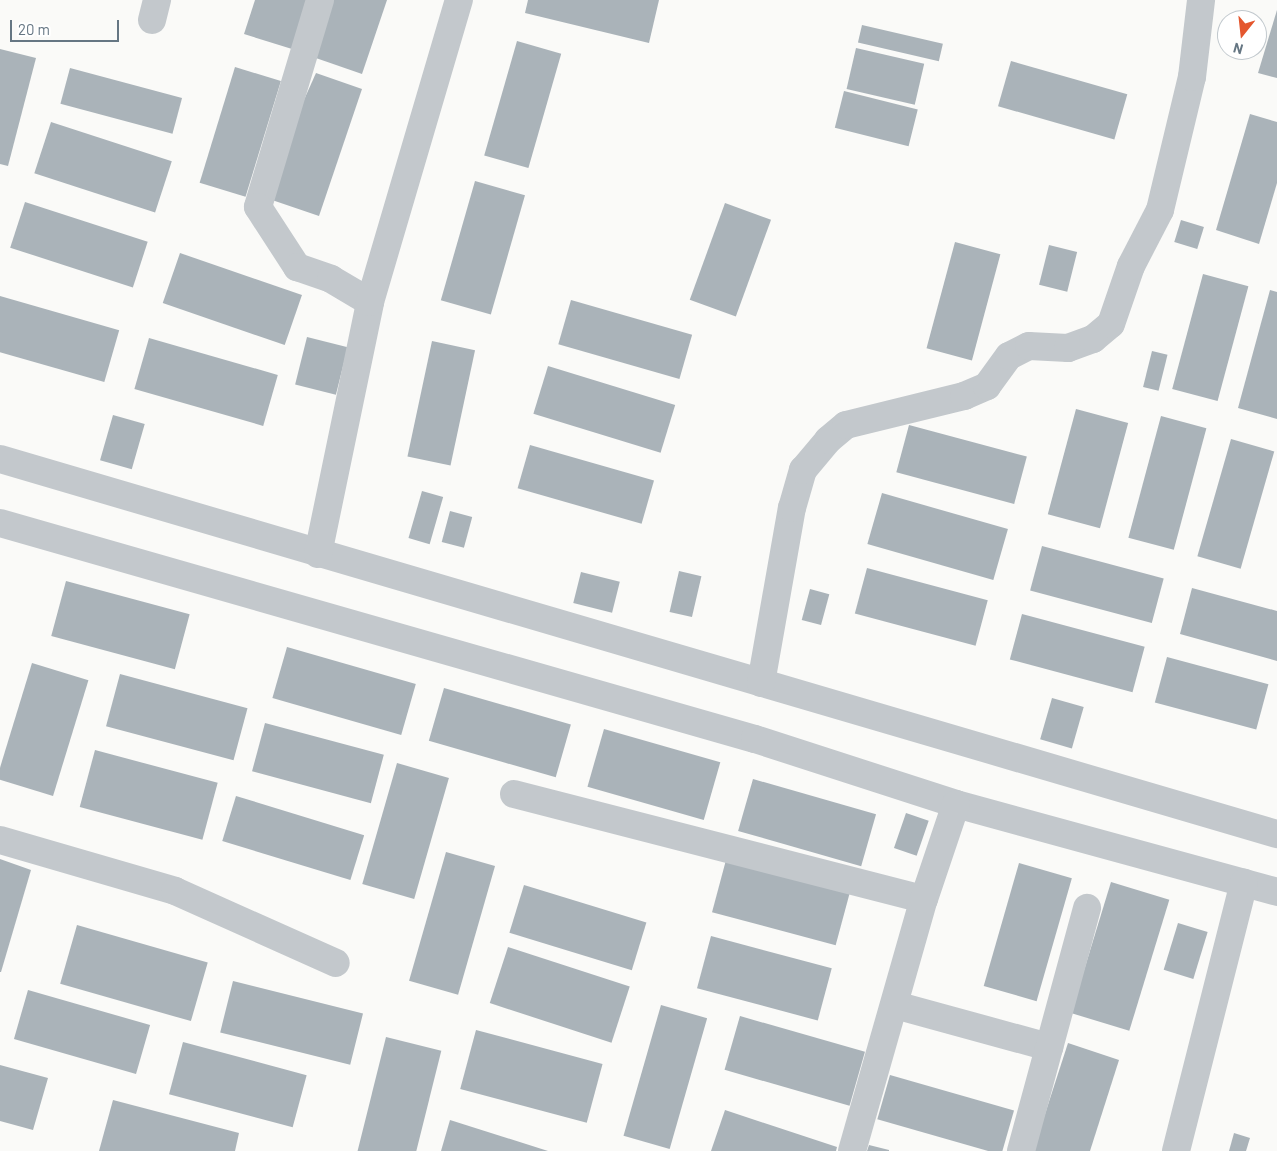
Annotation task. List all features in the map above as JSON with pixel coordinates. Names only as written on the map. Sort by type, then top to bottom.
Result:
[{"type":"street","points":[[320,0],[258,207],[297,267],[331,279],[370,302]]},
{"type":"street","points":[[318,554],[370,302],[459,0]]},
{"type":"street","points":[[761,683],[792,508],[803,470],[828,440],[846,425],[964,396],[987,386],[1009,356],[1028,346],[1068,348],[1093,339],[1111,324],[1131,266],[1160,210],[1192,77],[1201,0]]},
{"type":"street","points":[[0,459],[318,554],[1277,834]]},
{"type":"street","points":[[0,523],[755,739],[956,804],[1277,892]]},
{"type":"street","points":[[514,794],[924,899]]},
{"type":"street","points":[[852,1151],[924,899],[956,804]]},
{"type":"street","points":[[0,840],[175,891],[336,963]]},
{"type":"street","points":[[1176,1151],[1244,882]]},
{"type":"street","points":[[1021,1151],[1087,908]]},
{"type":"street","points":[[895,1005],[1049,1047]]},
{"type":"building","points":[[255,0],[307,0],[292,49],[244,34]]},
{"type":"building","points":[[332,0],[387,0],[362,74],[313,57]]},
{"type":"building","points":[[528,0],[659,0],[649,43],[525,13]]},
{"type":"building","points":[[1277,10],[1277,78],[1258,73],[1262,60],[1267,60],[1267,43]]},
{"type":"building","points":[[862,25],[943,44],[939,61],[858,43]]},
{"type":"building","points":[[517,41],[561,54],[528,168],[484,155]]},
{"type":"building","points":[[856,48],[924,64],[915,105],[847,89]]},
{"type":"building","points":[[0,49],[36,58],[8,166],[0,164]]},
{"type":"building","points":[[1011,61],[1127,94],[1114,140],[998,106]]},
{"type":"building","points":[[235,67],[281,81],[246,197],[200,183]]},
{"type":"building","points":[[70,68],[182,98],[172,134],[60,104]]},
{"type":"building","points":[[316,73],[362,89],[319,216],[272,200],[290,131]]},
{"type":"building","points":[[844,91],[918,109],[909,146],[835,128]]},
{"type":"building","points":[[1250,114],[1277,122],[1277,183],[1259,244],[1216,230]]},
{"type":"building","points":[[51,122],[172,161],[155,213],[34,173]]},
{"type":"building","points":[[475,181],[525,195],[491,315],[441,300]]},
{"type":"building","points":[[25,202],[148,242],[133,288],[10,248]]},
{"type":"building","points":[[725,203],[771,220],[736,317],[690,300]]},
{"type":"building","points":[[1181,220],[1204,227],[1197,249],[1174,242]]},
{"type":"building","points":[[955,242],[1000,254],[972,360],[927,348]]},
{"type":"building","points":[[1049,245],[1077,252],[1067,292],[1039,285]]},
{"type":"building","points":[[180,253],[302,295],[285,345],[163,303]]},
{"type":"building","points":[[1203,274],[1248,286],[1218,401],[1172,389]]},
{"type":"building","points":[[1270,290],[1277,292],[1277,419],[1238,408]]},
{"type":"building","points":[[0,296],[119,330],[104,382],[0,352]]},
{"type":"building","points":[[571,300],[692,335],[679,379],[558,344]]},
{"type":"building","points":[[307,337],[348,347],[336,395],[295,385]]},
{"type":"building","points":[[149,338],[278,375],[263,426],[134,389]]},
{"type":"building","points":[[432,341],[475,350],[451,466],[407,456]]},
{"type":"building","points":[[1152,351],[1168,355],[1159,391],[1143,387]]},
{"type":"building","points":[[548,366],[675,405],[661,453],[533,414]]},
{"type":"building","points":[[1076,409],[1128,423],[1100,528],[1048,514]]},
{"type":"building","points":[[113,415],[145,424],[132,469],[100,460]]},
{"type":"building","points":[[1161,416],[1206,428],[1174,550],[1128,538]]},
{"type":"building","points":[[909,425],[1027,457],[1014,504],[896,472]]},
{"type":"building","points":[[1231,439],[1274,451],[1241,569],[1197,556]]},
{"type":"building","points":[[530,445],[654,481],[642,524],[518,488]]},
{"type":"building","points":[[422,491],[443,497],[430,544],[408,538]]},
{"type":"building","points":[[882,493],[1008,529],[993,580],[867,544]]},
{"type":"building","points":[[450,511],[472,517],[464,548],[442,542]]},
{"type":"building","points":[[1042,546],[1164,579],[1152,623],[1030,590]]},
{"type":"building","points":[[867,568],[988,600],[976,646],[855,613]]},
{"type":"building","points":[[679,571],[701,576],[692,617],[670,612]]},
{"type":"building","points":[[581,572],[620,582],[612,613],[573,603]]},
{"type":"building","points":[[66,581],[190,614],[175,669],[51,636]]},
{"type":"building","points":[[1192,588],[1277,611],[1277,661],[1180,634]]},
{"type":"building","points":[[810,589],[829,594],[821,625],[802,620]]},
{"type":"building","points":[[1022,614],[1145,647],[1133,692],[1010,659]]},
{"type":"building","points":[[287,647],[416,684],[401,735],[272,698]]},
{"type":"building","points":[[1167,657],[1268,684],[1256,730],[1155,702]]},
{"type":"building","points":[[32,663],[88,680],[53,796],[0,780],[0,768]]},
{"type":"building","points":[[120,674],[248,708],[234,760],[106,726]]},
{"type":"building","points":[[444,688],[571,724],[556,777],[429,741]]},
{"type":"building","points":[[1052,698],[1084,707],[1072,748],[1040,739]]},
{"type":"building","points":[[265,723],[384,755],[371,803],[252,771]]},
{"type":"building","points":[[604,729],[720,762],[704,820],[587,787]]},
{"type":"building","points":[[95,750],[218,783],[202,840],[80,807]]},
{"type":"building","points":[[397,763],[449,778],[414,899],[362,884]]},
{"type":"building","points":[[753,779],[876,814],[861,866],[738,831]]},
{"type":"building","points":[[236,796],[364,835],[350,880],[222,841]]},
{"type":"building","points":[[906,813],[929,821],[917,856],[894,848]]},
{"type":"building","points":[[446,852],[495,866],[458,995],[409,981]]},
{"type":"building","points":[[0,859],[31,870],[1,972],[0,972]]},
{"type":"building","points":[[726,860],[850,893],[836,945],[712,912]]},
{"type":"building","points":[[1019,863],[1072,878],[1037,1001],[984,986]]},
{"type":"building","points":[[1111,882],[1169,900],[1129,1031],[1071,1013]]},
{"type":"building","points":[[524,885],[646,922],[632,970],[509,933]]},
{"type":"building","points":[[1178,923],[1208,932],[1193,979],[1164,970]]},
{"type":"building","points":[[77,925],[208,962],[191,1021],[60,984]]},
{"type":"building","points":[[711,936],[832,968],[818,1021],[697,988]]},
{"type":"building","points":[[508,947],[630,987],[612,1043],[490,1003]]},
{"type":"building","points":[[233,981],[363,1013],[350,1065],[220,1032]]},
{"type":"building","points":[[28,990],[150,1025],[136,1074],[14,1039]]},
{"type":"building","points":[[661,1005],[707,1018],[670,1149],[624,1136]]},
{"type":"building","points":[[740,1016],[865,1052],[850,1106],[725,1070]]},
{"type":"building","points":[[476,1030],[603,1064],[587,1123],[460,1089]]},
{"type":"building","points":[[386,1037],[441,1051],[416,1151],[358,1151]]},
{"type":"building","points":[[183,1042],[307,1075],[293,1127],[169,1094]]},
{"type":"building","points":[[1068,1043],[1119,1060],[1090,1151],[1033,1151]]},
{"type":"building","points":[[0,1065],[48,1078],[33,1130],[0,1121]]},
{"type":"building","points":[[890,1075],[1014,1111],[1002,1151],[988,1151],[877,1119]]},
{"type":"building","points":[[113,1100],[239,1133],[235,1151],[99,1151]]},
{"type":"building","points":[[725,1110],[837,1147],[836,1151],[711,1151]]},
{"type":"building","points":[[450,1120],[548,1151],[441,1151]]},
{"type":"building","points":[[1234,1133],[1250,1138],[1246,1151],[1229,1151]]},
{"type":"building","points":[[869,1145],[889,1150],[889,1151],[867,1151]]}]
